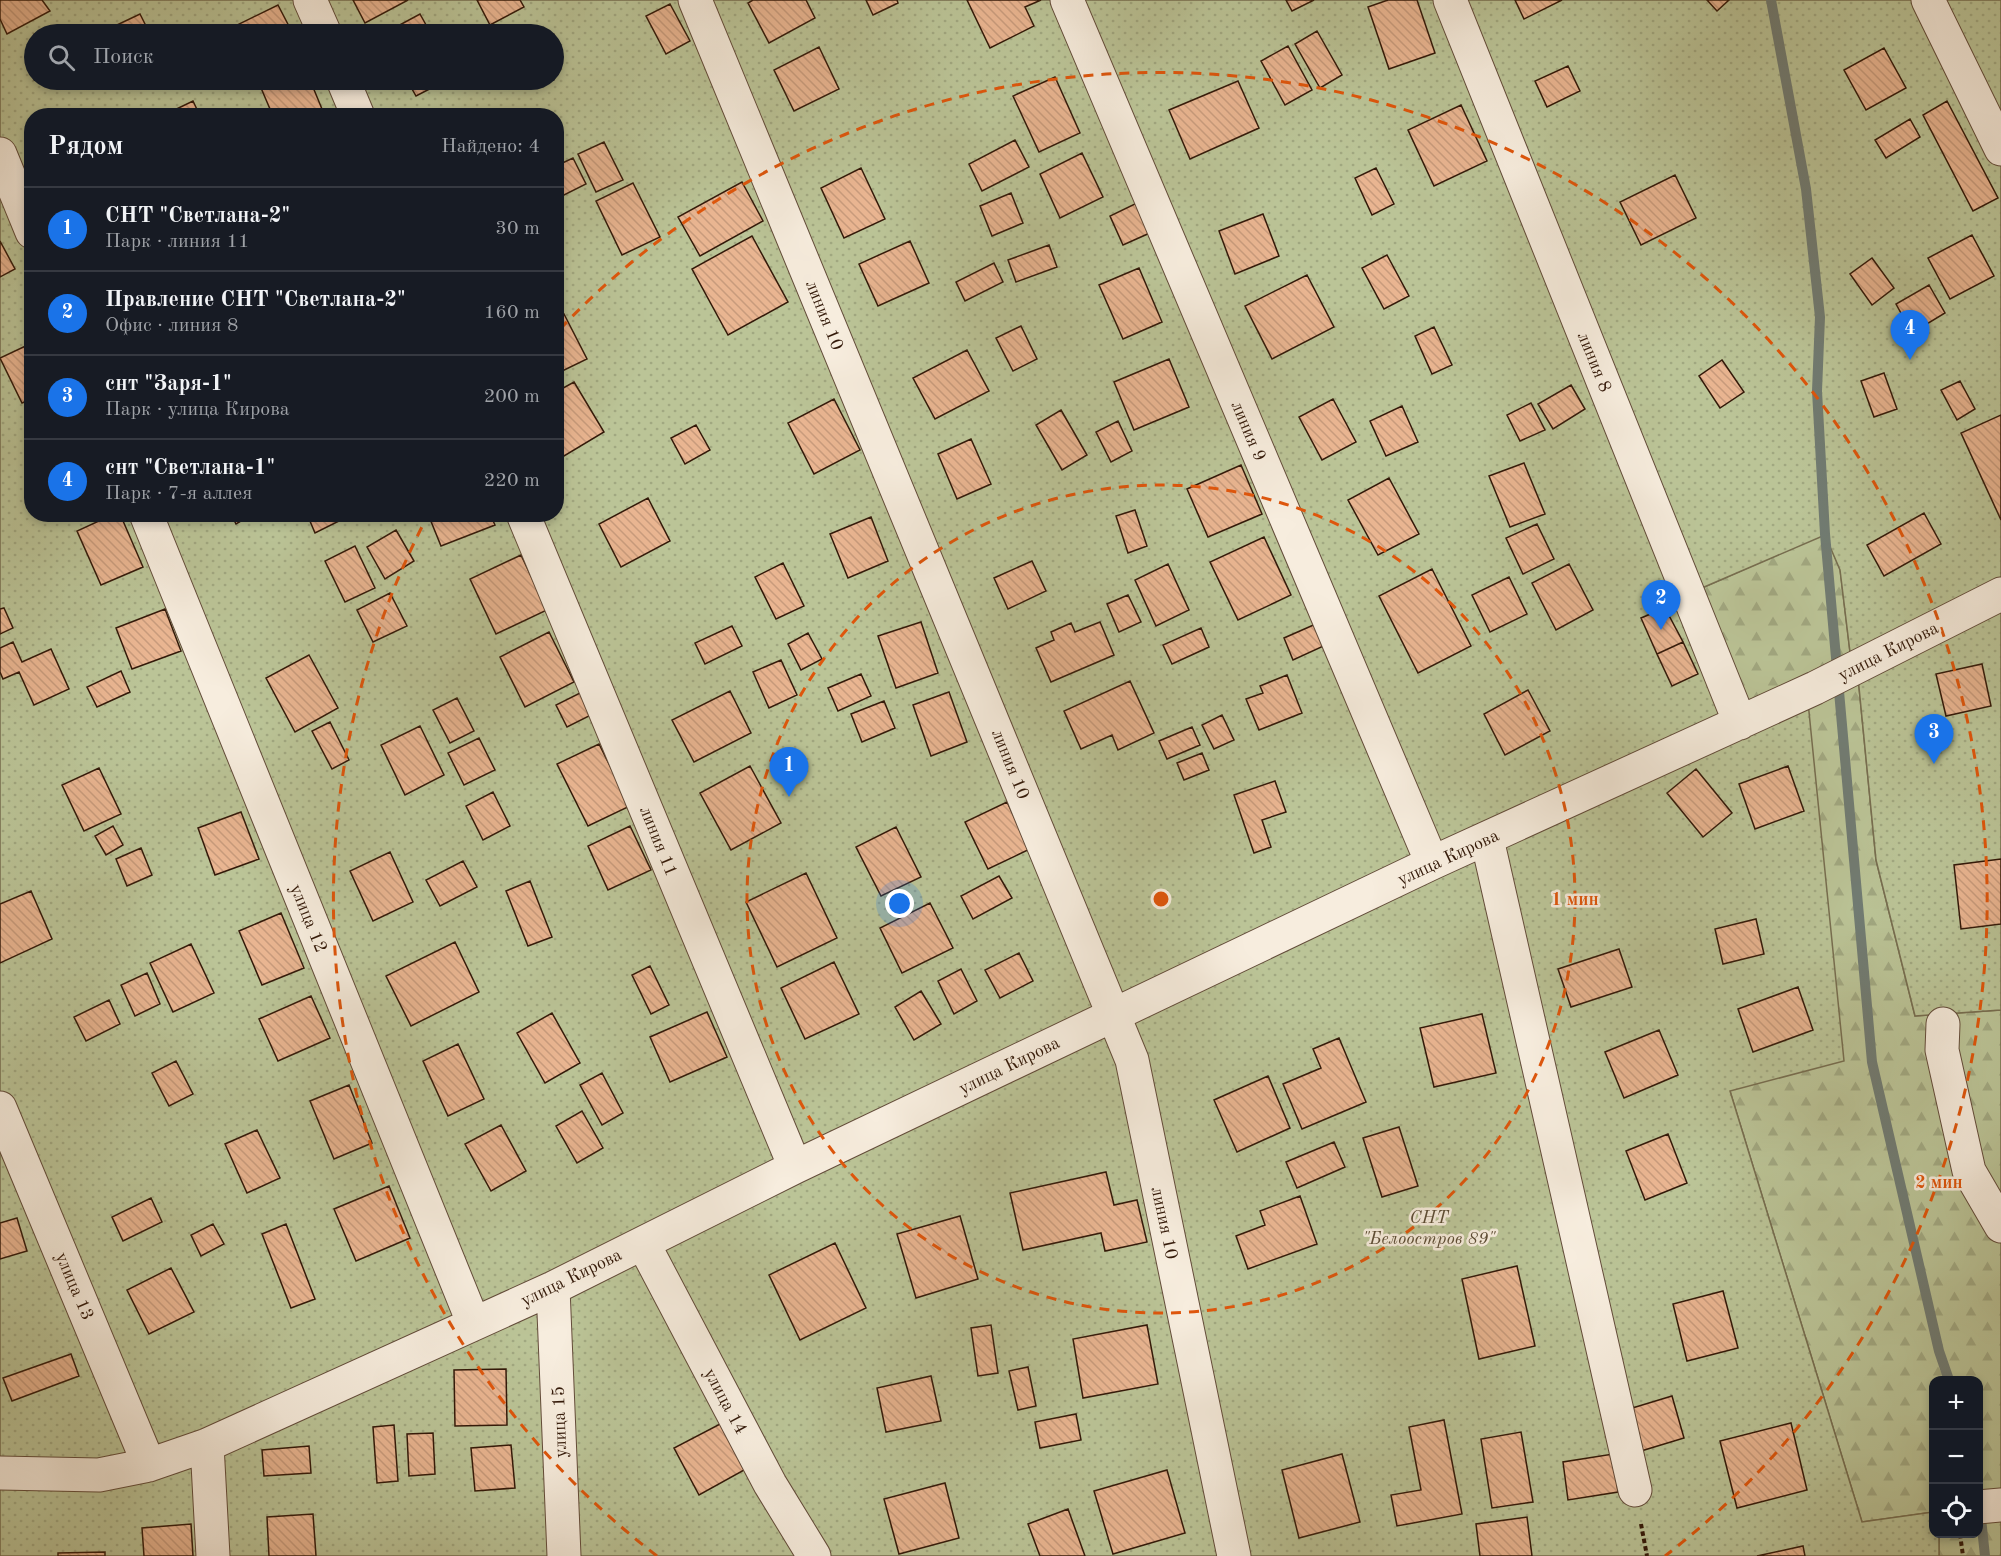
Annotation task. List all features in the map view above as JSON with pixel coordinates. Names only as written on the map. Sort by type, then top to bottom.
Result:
[{"type":"street","points":[[310,0],[321,24]]},
{"type":"street","name":"линия 10","points":[[695,0],[1115,1014],[1132,1060],[1234,1556]]},
{"type":"street","name":"линия 9","points":[[1067,0],[1432,863]]},
{"type":"street","name":"линия 8","points":[[1450,0],[1740,723]]},
{"type":"street","points":[[1928,0],[2001,149]]},
{"type":"street","points":[[347,90],[355,108]]},
{"type":"street","points":[[0,154],[24,212]]},
{"type":"street","name":"улица 12","points":[[149,522],[472,1322]]},
{"type":"street","name":"линия 11","points":[[526,522],[795,1167]]},
{"type":"street","name":"улица Кирова","points":[[0,1473],[99,1475],[149,1465],[207,1445],[472,1322],[554,1288],[795,1167],[1432,863],[1815,688],[2001,594]]},
{"type":"street","points":[[1487,838],[1635,1491]]},
{"type":"street","points":[[1943,1024],[1942,1050],[1969,1171],[2001,1226]]},
{"type":"street","name":"улица 13","points":[[0,1108],[149,1465]]},
{"type":"street","name":"улица 14","points":[[643,1243],[770,1484],[814,1556]]},
{"type":"street","name":"улица 15","points":[[554,1288],[564,1556]]},
{"type":"street","points":[[207,1445],[213,1556]]},
{"type":"path","points":[[1961,1538],[1963,1556]]},
{"type":"green space","name":"СНТ \"Белоостров 89\"","points":[[0,0],[2001,0],[2001,1010],[1915,1016],[1876,860],[1857,667],[1850,652],[1840,570],[1825,535],[1688,594],[1732,705],[1807,692],[1844,1061],[1730,1091],[1862,1522],[1929,1513],[1929,1538],[1939,1538],[1939,1556],[0,1556]]},
{"type":"green space","points":[[1825,534],[1840,569],[1850,652],[1857,667],[1876,860],[1915,1016],[2001,1010],[2001,1556],[1939,1556],[1939,1538],[1983,1538],[1983,1376],[1929,1376],[1929,1513],[1862,1522],[1730,1091],[1743,724],[1688,594]]},
{"type":"building","points":[[0,0],[42,0],[50,11],[7,34],[0,19]]},
{"type":"building","points":[[353,0],[408,0],[365,23]]},
{"type":"building","points":[[477,0],[520,0],[524,7],[489,24]]},
{"type":"building","points":[[753,0],[806,0],[815,18],[769,43],[748,3]]},
{"type":"building","points":[[866,0],[897,0],[898,3],[873,15]]},
{"type":"building","points":[[967,0],[1041,0],[1025,7],[1034,26],[990,48]]},
{"type":"building","points":[[1286,0],[1314,0],[1292,11]]},
{"type":"building","points":[[1388,0],[1417,0],[1435,53],[1389,69],[1368,7]]},
{"type":"building","points":[[1515,0],[1562,0],[1524,19]]},
{"type":"building","points":[[1707,0],[1729,0],[1717,11]]},
{"type":"building","points":[[670,4],[690,41],[666,54],[646,16]]},
{"type":"building","points":[[278,5],[288,24],[239,24]]},
{"type":"building","points":[[140,14],[145,24],[119,24]]},
{"type":"building","points":[[420,14],[426,24],[402,24]]},
{"type":"building","points":[[1317,31],[1342,75],[1320,88],[1295,44]]},
{"type":"building","points":[[1288,46],[1312,90],[1285,105],[1261,61]]},
{"type":"building","points":[[819,47],[839,89],[794,111],[774,70]]},
{"type":"building","points":[[1884,48],[1906,88],[1866,110],[1844,70]]},
{"type":"building","points":[[1568,66],[1580,91],[1547,107],[1535,81]]},
{"type":"building","points":[[1055,77],[1080,133],[1039,152],[1013,96]]},
{"type":"building","points":[[1238,81],[1259,128],[1190,159],[1169,110]]},
{"type":"building","points":[[262,90],[314,90],[322,108],[270,108]]},
{"type":"building","points":[[413,90],[428,90],[416,96]]},
{"type":"building","points":[[193,101],[196,108],[178,108]]},
{"type":"building","points":[[1947,101],[1998,198],[1973,211],[1923,115]]},
{"type":"building","points":[[1461,105],[1487,161],[1434,186],[1408,130]]},
{"type":"building","points":[[1910,119],[1920,137],[1886,158],[1875,140]]},
{"type":"building","points":[[1015,140],[1029,167],[982,191],[969,164]]},
{"type":"building","points":[[604,142],[623,180],[596,192],[578,154]]},
{"type":"building","points":[[1082,153],[1103,197],[1060,218],[1040,174]]},
{"type":"building","points":[[573,158],[586,184],[564,195],[564,162]]},
{"type":"building","points":[[861,168],[885,219],[844,238],[821,188]]},
{"type":"building","points":[[1376,168],[1394,204],[1372,215],[1355,178]]},
{"type":"building","points":[[1675,175],[1696,218],[1641,245],[1620,202]]},
{"type":"building","points":[[742,182],[763,221],[700,256],[678,217]]},
{"type":"building","points":[[633,183],[660,237],[622,255],[596,201]]},
{"type":"building","points":[[1011,193],[1023,223],[992,236],[980,206]]},
{"type":"building","points":[[1139,202],[1152,232],[1123,245],[1110,216]]},
{"type":"building","points":[[1263,214],[1279,256],[1235,274],[1219,231]]},
{"type":"building","points":[[1972,235],[1994,276],[1950,299],[1928,258]]},
{"type":"building","points":[[752,236],[788,302],[728,335],[692,269]]},
{"type":"building","points":[[0,241],[15,269],[0,277]]},
{"type":"building","points":[[910,241],[929,283],[878,306],[859,264]]},
{"type":"building","points":[[1049,245],[1057,267],[1016,282],[1008,260]]},
{"type":"building","points":[[1387,255],[1409,296],[1384,309],[1362,268]]},
{"type":"building","points":[[1872,258],[1894,288],[1872,305],[1850,274]]},
{"type":"building","points":[[994,263],[1003,282],[965,301],[956,282]]},
{"type":"building","points":[[1139,268],[1162,322],[1123,339],[1099,285]]},
{"type":"building","points":[[1307,275],[1334,327],[1272,359],[1245,306]]},
{"type":"building","points":[[1929,285],[1945,313],[1912,333],[1896,304]]},
{"type":"building","points":[[564,314],[587,359],[564,370]]},
{"type":"building","points":[[1021,326],[1037,359],[1013,371],[996,338]]},
{"type":"building","points":[[1434,327],[1452,365],[1432,374],[1415,336]]},
{"type":"building","points":[[24,347],[24,402],[22,403],[0,358]]},
{"type":"building","points":[[967,350],[989,391],[935,419],[913,378]]},
{"type":"building","points":[[1169,359],[1189,407],[1134,430],[1114,382]]},
{"type":"building","points":[[1722,360],[1744,392],[1720,408],[1699,376]]},
{"type":"building","points":[[1884,373],[1897,409],[1874,417],[1861,381]]},
{"type":"building","points":[[1960,381],[1975,409],[1957,420],[1941,390]]},
{"type":"building","points":[[574,382],[604,432],[564,456],[564,388]]},
{"type":"building","points":[[1571,385],[1585,409],[1553,429],[1538,404]]},
{"type":"building","points":[[834,399],[860,450],[814,474],[788,423]]},
{"type":"building","points":[[1333,399],[1356,442],[1322,460],[1299,417]]},
{"type":"building","points":[[1531,403],[1545,430],[1520,441],[1507,415]]},
{"type":"building","points":[[1402,406],[1418,442],[1386,456],[1370,421]]},
{"type":"building","points":[[1061,410],[1087,455],[1062,470],[1036,425]]},
{"type":"building","points":[[2001,415],[2001,520],[1961,433]]},
{"type":"building","points":[[1118,421],[1132,451],[1111,462],[1096,432]]},
{"type":"building","points":[[696,425],[710,450],[685,464],[671,438]]},
{"type":"building","points":[[971,439],[991,484],[957,499],[938,454]]},
{"type":"building","points":[[1524,463],[1545,514],[1510,527],[1489,476]]},
{"type":"building","points":[[1241,465],[1262,514],[1208,537],[1187,489]]},
{"type":"building","points":[[1389,478],[1419,534],[1378,555],[1348,500]]},
{"type":"building","points":[[648,498],[670,541],[621,567],[599,524]]},
{"type":"building","points":[[1135,510],[1147,546],[1128,553],[1116,516]]},
{"type":"building","points":[[1924,513],[1941,544],[1884,576],[1867,545]]},
{"type":"building","points":[[871,517],[888,561],[848,578],[830,534]]},
{"type":"building","points":[[97,522],[123,522],[143,567],[101,585],[77,531]]},
{"type":"building","points":[[310,522],[337,522],[315,533]]},
{"type":"building","points":[[431,522],[494,522],[495,525],[441,546]]},
{"type":"building","points":[[1537,524],[1554,559],[1523,574],[1506,538]]},
{"type":"building","points":[[396,530],[414,561],[385,579],[367,547]]},
{"type":"building","points":[[1264,537],[1291,595],[1238,620],[1210,562]]},
{"type":"building","points":[[355,546],[375,588],[345,602],[325,561]]},
{"type":"building","points":[[521,555],[547,610],[496,634],[470,579]]},
{"type":"building","points":[[1032,561],[1046,591],[1008,609],[994,578]]},
{"type":"building","points":[[783,563],[804,606],[776,619],[755,577]]},
{"type":"building","points":[[1168,564],[1189,610],[1156,626],[1135,580]]},
{"type":"building","points":[[1569,564],[1593,610],[1556,630],[1532,583]]},
{"type":"building","points":[[1432,569],[1471,646],[1418,673],[1379,596]]},
{"type":"building","points":[[1509,577],[1527,614],[1490,632],[1472,595]]},
{"type":"building","points":[[390,593],[407,626],[373,642],[357,610]]},
{"type":"building","points":[[1128,595],[1141,622],[1119,632],[1107,604]]},
{"type":"building","points":[[4,608],[13,628],[0,634],[0,609]]},
{"type":"building","points":[[1665,608],[1683,642],[1657,654],[1641,618]]},
{"type":"building","points":[[165,609],[181,651],[132,669],[116,628]]},
{"type":"building","points":[[921,622],[938,673],[896,688],[878,636]]},
{"type":"building","points":[[1100,622],[1114,655],[1051,682],[1036,648],[1054,640],[1051,632],[1071,623],[1075,632]]},
{"type":"building","points":[[1318,623],[1328,644],[1293,660],[1284,638]]},
{"type":"building","points":[[732,626],[742,646],[705,664],[695,643]]},
{"type":"building","points":[[1201,628],[1209,647],[1172,664],[1163,645]]},
{"type":"building","points":[[549,632],[574,682],[525,707],[500,657]]},
{"type":"building","points":[[808,633],[822,659],[801,670],[788,644]]},
{"type":"building","points":[[13,642],[22,662],[51,649],[69,689],[34,705],[19,672],[3,679],[0,672],[0,648]]},
{"type":"building","points":[[1683,642],[1698,674],[1672,686],[1657,654]]},
{"type":"building","points":[[309,655],[338,708],[295,732],[266,678]]},
{"type":"building","points":[[781,660],[797,695],[769,708],[753,672]]},
{"type":"building","points":[[1982,664],[1991,706],[1946,716],[1936,674]]},
{"type":"building","points":[[121,671],[130,692],[97,707],[87,687]]},
{"type":"building","points":[[861,674],[871,696],[838,711],[828,688]]},
{"type":"building","points":[[1287,675],[1302,713],[1259,730],[1246,699],[1263,693],[1260,686]]},
{"type":"building","points":[[1130,681],[1154,733],[1118,750],[1112,735],[1081,749],[1064,711]]},
{"type":"building","points":[[1528,690],[1550,731],[1505,755],[1484,714]]},
{"type":"building","points":[[584,691],[595,713],[567,727],[556,705]]},
{"type":"building","points":[[730,691],[751,733],[694,762],[672,720]]},
{"type":"building","points":[[949,692],[967,742],[931,756],[913,705]]},
{"type":"building","points":[[457,698],[474,731],[450,743],[433,710]]},
{"type":"building","points":[[884,701],[895,728],[862,742],[851,714]]},
{"type":"building","points":[[1222,715],[1234,740],[1214,749],[1202,725]]},
{"type":"building","points":[[330,722],[349,760],[332,769],[312,731]]},
{"type":"building","points":[[420,726],[444,775],[405,795],[381,745]]},
{"type":"building","points":[[1192,727],[1200,745],[1167,759],[1159,741]]},
{"type":"building","points":[[479,738],[495,770],[464,785],[448,753]]},
{"type":"building","points":[[599,744],[630,806],[588,826],[557,764]]},
{"type":"building","points":[[1202,753],[1209,770],[1184,780],[1177,763]]},
{"type":"building","points":[[750,766],[781,823],[731,850],[700,793]]},
{"type":"building","points":[[1788,766],[1804,811],[1755,829],[1739,784]]},
{"type":"building","points":[[99,768],[121,814],[84,831],[62,785]]},
{"type":"building","points":[[1696,769],[1732,813],[1703,837],[1667,793]]},
{"type":"building","points":[[1275,781],[1286,812],[1262,820],[1271,847],[1254,853],[1234,795]]},
{"type":"building","points":[[493,792],[510,826],[483,840],[466,806]]},
{"type":"building","points":[[1007,802],[1030,849],[988,869],[965,822]]},
{"type":"building","points":[[241,812],[259,859],[215,875],[198,828]]},
{"type":"building","points":[[113,826],[123,845],[106,855],[95,836]]},
{"type":"building","points":[[630,826],[651,870],[608,890],[588,846]]},
{"type":"building","points":[[896,827],[921,877],[881,896],[856,847]]},
{"type":"building","points":[[141,848],[152,875],[127,886],[116,859]]},
{"type":"building","points":[[390,852],[413,902],[373,921],[350,871]]},
{"type":"building","points":[[2001,859],[2001,924],[1961,929],[1954,865]]},
{"type":"building","points":[[463,861],[477,887],[440,906],[426,880]]},
{"type":"building","points":[[806,873],[837,938],[777,967],[746,902]]},
{"type":"building","points":[[999,876],[1012,898],[973,919],[961,896]]},
{"type":"building","points":[[530,881],[552,937],[528,946],[506,891]]},
{"type":"building","points":[[31,891],[52,939],[0,963],[0,904]]},
{"type":"building","points":[[930,903],[953,948],[902,973],[880,928]]},
{"type":"building","points":[[281,913],[304,968],[262,985],[239,931]]},
{"type":"building","points":[[1756,919],[1764,954],[1723,964],[1715,929]]},
{"type":"building","points":[[455,942],[479,992],[411,1026],[386,976]]},
{"type":"building","points":[[191,944],[214,993],[173,1012],[150,963]]},
{"type":"building","points":[[1619,949],[1632,987],[1571,1007],[1558,969]]},
{"type":"building","points":[[1019,953],[1033,981],[1000,998],[985,970]]},
{"type":"building","points":[[834,962],[859,1014],[805,1039],[781,988]]},
{"type":"building","points":[[650,966],[669,1005],[651,1014],[632,975]]},
{"type":"building","points":[[961,969],[977,1001],[954,1014],[938,981]]},
{"type":"building","points":[[147,973],[160,1004],[135,1016],[121,985]]},
{"type":"building","points":[[1798,987],[1813,1030],[1753,1052],[1738,1009]]},
{"type":"building","points":[[921,991],[941,1024],[914,1040],[895,1007]]},
{"type":"building","points":[[311,996],[330,1038],[278,1061],[259,1019]]},
{"type":"building","points":[[109,1000],[120,1024],[86,1041],[74,1017]]},
{"type":"building","points":[[707,1012],[727,1057],[670,1082],[650,1037]]},
{"type":"building","points":[[552,1013],[580,1063],[545,1083],[517,1033]]},
{"type":"building","points":[[1482,1014],[1496,1073],[1434,1087],[1420,1028]]},
{"type":"building","points":[[1659,1030],[1678,1075],[1624,1098],[1605,1052]]},
{"type":"building","points":[[1339,1038],[1366,1102],[1302,1129],[1283,1084],[1321,1068],[1313,1049]]},
{"type":"building","points":[[458,1044],[484,1099],[448,1116],[423,1061]]},
{"type":"building","points":[[176,1061],[193,1094],[169,1106],[152,1073]]},
{"type":"building","points":[[602,1073],[623,1113],[602,1125],[580,1085]]},
{"type":"building","points":[[1268,1076],[1290,1128],[1237,1152],[1214,1100]]},
{"type":"building","points":[[349,1085],[372,1143],[334,1159],[310,1101]]},
{"type":"building","points":[[582,1111],[603,1148],[577,1163],[556,1126]]},
{"type":"building","points":[[501,1125],[526,1171],[491,1191],[465,1144]]},
{"type":"building","points":[[1399,1127],[1418,1186],[1382,1197],[1363,1138]]},
{"type":"building","points":[[257,1130],[280,1178],[247,1193],[225,1144]]},
{"type":"building","points":[[1668,1134],[1687,1183],[1645,1200],[1626,1151]]},
{"type":"building","points":[[1334,1142],[1345,1167],[1297,1188],[1286,1162]]},
{"type":"building","points":[[1106,1172],[1114,1205],[1137,1200],[1147,1242],[1105,1251],[1101,1233],[1023,1250],[1010,1193]]},
{"type":"building","points":[[389,1186],[410,1238],[356,1261],[334,1209]]},
{"type":"building","points":[[1300,1196],[1317,1244],[1248,1269],[1236,1236],[1265,1225],[1260,1211]]},
{"type":"building","points":[[151,1198],[162,1222],[123,1241],[112,1217]]},
{"type":"building","points":[[960,1216],[978,1279],[916,1298],[897,1234]]},
{"type":"building","points":[[17,1218],[27,1251],[0,1259],[0,1223]]},
{"type":"building","points":[[213,1224],[224,1244],[201,1256],[191,1235]]},
{"type":"building","points":[[286,1224],[315,1299],[291,1308],[262,1234]]},
{"type":"building","points":[[835,1243],[866,1308],[800,1340],[769,1275]]},
{"type":"building","points":[[1517,1266],[1535,1346],[1479,1359],[1462,1279]]},
{"type":"building","points":[[171,1268],[194,1312],[149,1334],[127,1290]]},
{"type":"building","points":[[1723,1291],[1738,1348],[1687,1361],[1673,1304]]},
{"type":"building","points":[[991,1325],[998,1373],[978,1376],[971,1328]]},
{"type":"building","points":[[1147,1325],[1158,1384],[1083,1398],[1073,1339]]},
{"type":"building","points":[[71,1354],[79,1376],[12,1401],[3,1378]]},
{"type":"building","points":[[1028,1367],[1036,1406],[1018,1410],[1009,1371]]},
{"type":"building","points":[[506,1369],[507,1425],[455,1426],[454,1370]]},
{"type":"building","points":[[931,1376],[941,1421],[886,1432],[877,1388]]},
{"type":"building","points":[[1672,1396],[1684,1438],[1641,1451],[1629,1409]]},
{"type":"building","points":[[1076,1414],[1081,1440],[1040,1448],[1035,1422]]},
{"type":"building","points":[[1444,1420],[1462,1514],[1397,1526],[1391,1495],[1421,1490],[1409,1427]]},
{"type":"building","points":[[722,1423],[746,1469],[699,1495],[674,1448]]},
{"type":"building","points":[[1791,1423],[1807,1490],[1737,1508],[1720,1441]]},
{"type":"building","points":[[394,1425],[398,1481],[377,1483],[373,1427]]},
{"type":"building","points":[[1521,1432],[1533,1502],[1492,1508],[1481,1439]]},
{"type":"building","points":[[433,1433],[435,1474],[409,1476],[407,1434]]},
{"type":"building","points":[[511,1445],[515,1488],[475,1491],[471,1448]]},
{"type":"building","points":[[309,1446],[311,1473],[264,1476],[262,1450]]},
{"type":"building","points":[[1342,1454],[1360,1522],[1299,1538],[1282,1470]]},
{"type":"building","points":[[1613,1454],[1618,1492],[1568,1500],[1563,1462]]},
{"type":"building","points":[[1167,1470],[1185,1533],[1113,1554],[1094,1491]]},
{"type":"building","points":[[945,1483],[959,1538],[899,1554],[884,1499]]},
{"type":"building","points":[[1068,1509],[1085,1556],[1040,1556],[1028,1524]]},
{"type":"building","points":[[313,1514],[316,1556],[269,1556],[267,1517]]},
{"type":"building","points":[[1527,1517],[1532,1556],[1480,1556],[1476,1524]]},
{"type":"building","points":[[191,1524],[193,1556],[144,1556],[142,1528]]},
{"type":"building","points":[[1803,1546],[1805,1556],[1757,1556]]},
{"type":"building","points":[[105,1552],[105,1556],[58,1556],[58,1553]]},
{"type":"waterway","points":[[1771,0],[1806,189],[1820,317],[1817,391],[1825,534],[1872,1062],[1939,1351],[1948,1376]]},
{"type":"waterway","points":[[1983,1537],[1985,1556]]},
{"type":"place","name":"снт \"Светлана-1\"","points":[[1910,360]]},
{"type":"place","name":"Правление СНТ \"Светлана-2\"","points":[[1661,630]]},
{"type":"place","name":"снт \"Заря-1\"","points":[[1934,764]]},
{"type":"place","name":"СНТ \"Светлана-2\"","points":[[789,797]]}]
